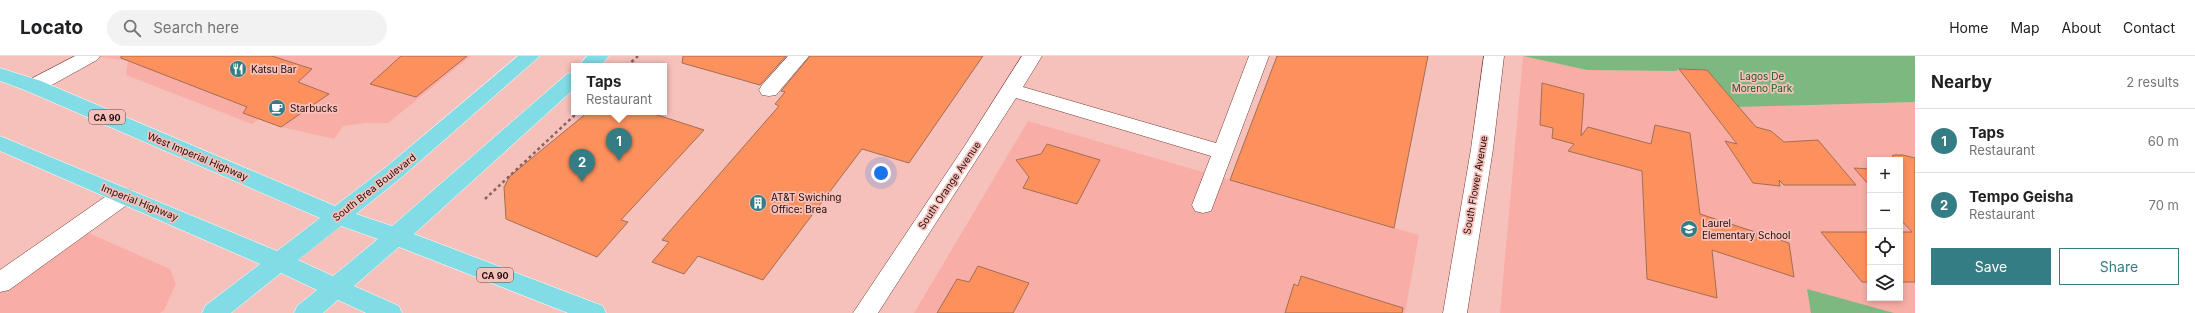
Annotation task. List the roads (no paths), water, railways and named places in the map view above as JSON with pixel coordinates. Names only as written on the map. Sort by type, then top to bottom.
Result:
[{"type":"main road","name":"South Brea Boulevard","points":[[214,313],[394,172],[530,56]]},
{"type":"main road","points":[[591,63],[599,56]]},
{"type":"main road","name":"West Imperial Highway","points":[[0,74],[34,86],[338,216],[396,236]]},
{"type":"main road","points":[[306,313],[396,236],[571,81]]},
{"type":"main road","name":"Imperial Highway","points":[[0,143],[122,196],[166,212],[279,261]]},
{"type":"main road","name":"CA 90","points":[[396,236],[594,313]]},
{"type":"main road","points":[[279,261],[390,313]]},
{"type":"street","points":[[34,86],[90,56]]},
{"type":"street","points":[[769,90],[799,56]]},
{"type":"street","name":"South Orange Avenue","points":[[865,313],[1032,56]]},
{"type":"street","points":[[1203,205],[1259,56]]},
{"type":"street","name":"South Flower Avenue","points":[[1455,313],[1482,149],[1494,56]]},
{"type":"street","points":[[1011,90],[1223,152]]},
{"type":"street","points":[[0,283],[122,196]]},
{"type":"place","name":"Katsu Bar","points":[[238,69]]},
{"type":"place","name":"Starbucks","points":[[277,108]]},
{"type":"place","name":"Taps","points":[[619,161]]},
{"type":"place","name":"Tempo Geisha","points":[[582,182]]},
{"type":"place","name":"AT&T Swiching Office: Brea","points":[[758,203]]},
{"type":"place","name":"Laurel Elementary School","points":[[1689,229]]},
{"type":"park label","name":"Lagos De Moreno Park","points":[[1762,82]]}]
